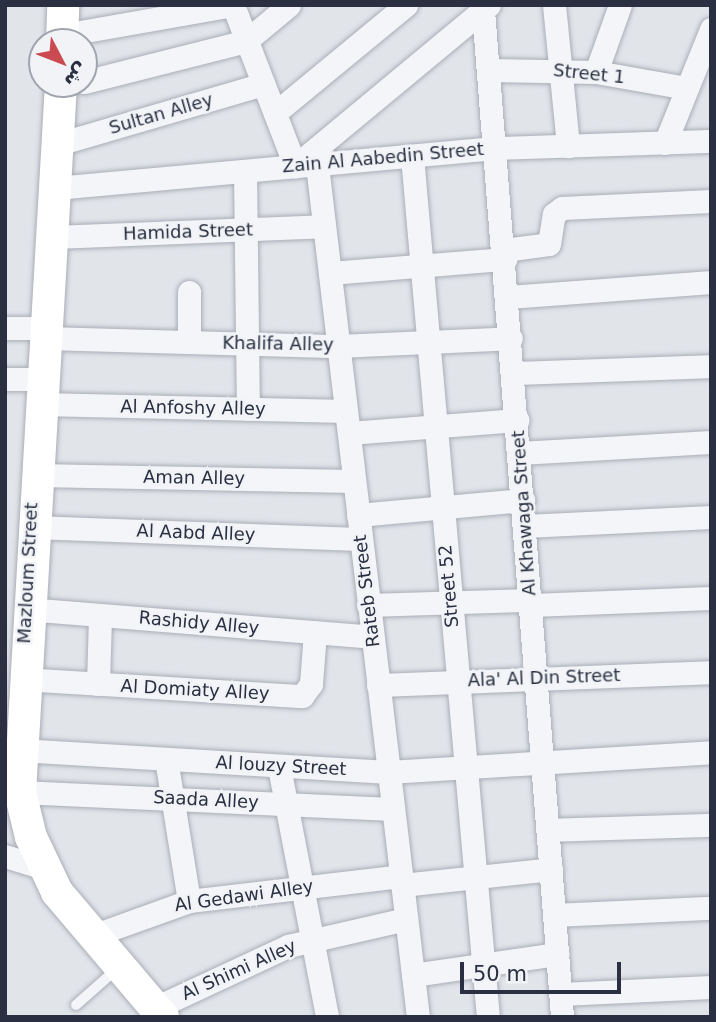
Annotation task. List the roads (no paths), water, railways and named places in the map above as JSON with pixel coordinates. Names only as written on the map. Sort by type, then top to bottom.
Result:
[{"type":"street","points":[[63,27],[233,5]]},
{"type":"street","name":"Rateb Street","points":[[233,5],[275,113],[306,165],[324,226],[418,1017]]},
{"type":"street","points":[[98,77],[246,41],[289,5]]},
{"type":"street","points":[[275,113],[407,5]]},
{"type":"street","points":[[554,5],[568,146]]},
{"type":"street","points":[[596,72],[620,5]]},
{"type":"street","points":[[306,165],[486,8]]},
{"type":"street","name":"Al Khawaga Street","points":[[486,8],[561,1006]]},
{"type":"street","points":[[665,143],[711,29]]},
{"type":"street","name":"Street 1","points":[[491,70],[596,72],[687,88]]},
{"type":"street","name":"Sultan Alley","points":[[58,144],[263,84]]},
{"type":"street","name":"Mazloum Street","points":[[67,98],[58,144],[34,475],[22,679],[20,792],[44,868],[92,936],[159,1012]]},
{"type":"street","name":"Zain Al Aabedin Street","points":[[56,188],[496,148],[711,141]]},
{"type":"street","name":"Street 52","points":[[412,156],[473,877],[488,1017]]},
{"type":"street","points":[[245,171],[250,229],[248,409]]},
{"type":"street","points":[[330,273],[422,266],[504,255],[549,244],[554,214],[562,208],[711,201]]},
{"type":"street","name":"Hamida Street","points":[[52,237],[324,226]]},
{"type":"street","points":[[508,297],[711,282]]},
{"type":"street","points":[[189,342],[190,292]]},
{"type":"street","name":"Khalifa Alley","points":[[5,328],[189,342],[338,346],[511,338]]},
{"type":"street","points":[[513,373],[711,366]]},
{"type":"street","name":"Al Anfoshy Alley","points":[[5,379],[41,392],[248,409],[347,422],[435,426],[517,421]]},
{"type":"street","points":[[519,453],[711,442]]},
{"type":"street","name":"Aman Alley","points":[[34,475],[354,481]]},
{"type":"street","points":[[358,515],[523,500]]},
{"type":"street","points":[[525,526],[711,517]]},
{"type":"street","name":"Al Aabd Alley","points":[[31,527],[361,539]]},
{"type":"street","points":[[368,605],[711,598]]},
{"type":"street","name":"Rashidy Alley","points":[[26,609],[372,636]]},
{"type":"street","points":[[98,684],[100,615]]},
{"type":"street","name":"Al Domiaty Alley","points":[[22,679],[302,696],[311,684],[315,632]]},
{"type":"street","name":"Ala' Al Din Street","points":[[378,685],[711,672]]},
{"type":"street","name":"Al louzy Street","points":[[19,750],[388,772],[542,760],[711,752]]},
{"type":"street","points":[[166,759],[169,799],[188,901]]},
{"type":"street","points":[[279,767],[309,939],[327,1017]]},
{"type":"street","name":"Saada Alley","points":[[20,792],[393,809]]},
{"type":"street","points":[[548,830],[711,825]]},
{"type":"street","points":[[5,856],[44,868]]},
{"type":"street","name":"Al Gedawi Alley","points":[[92,936],[188,901],[300,888],[551,869]]},
{"type":"street","points":[[554,915],[711,908]]},
{"type":"street","name":"Al Shimi Alley","points":[[159,1012],[309,939],[406,919]]},
{"type":"street","points":[[413,975],[557,954]]},
{"type":"street","points":[[561,1006],[711,986]]},
{"type":"lane","points":[[76,1005],[119,967]]}]
